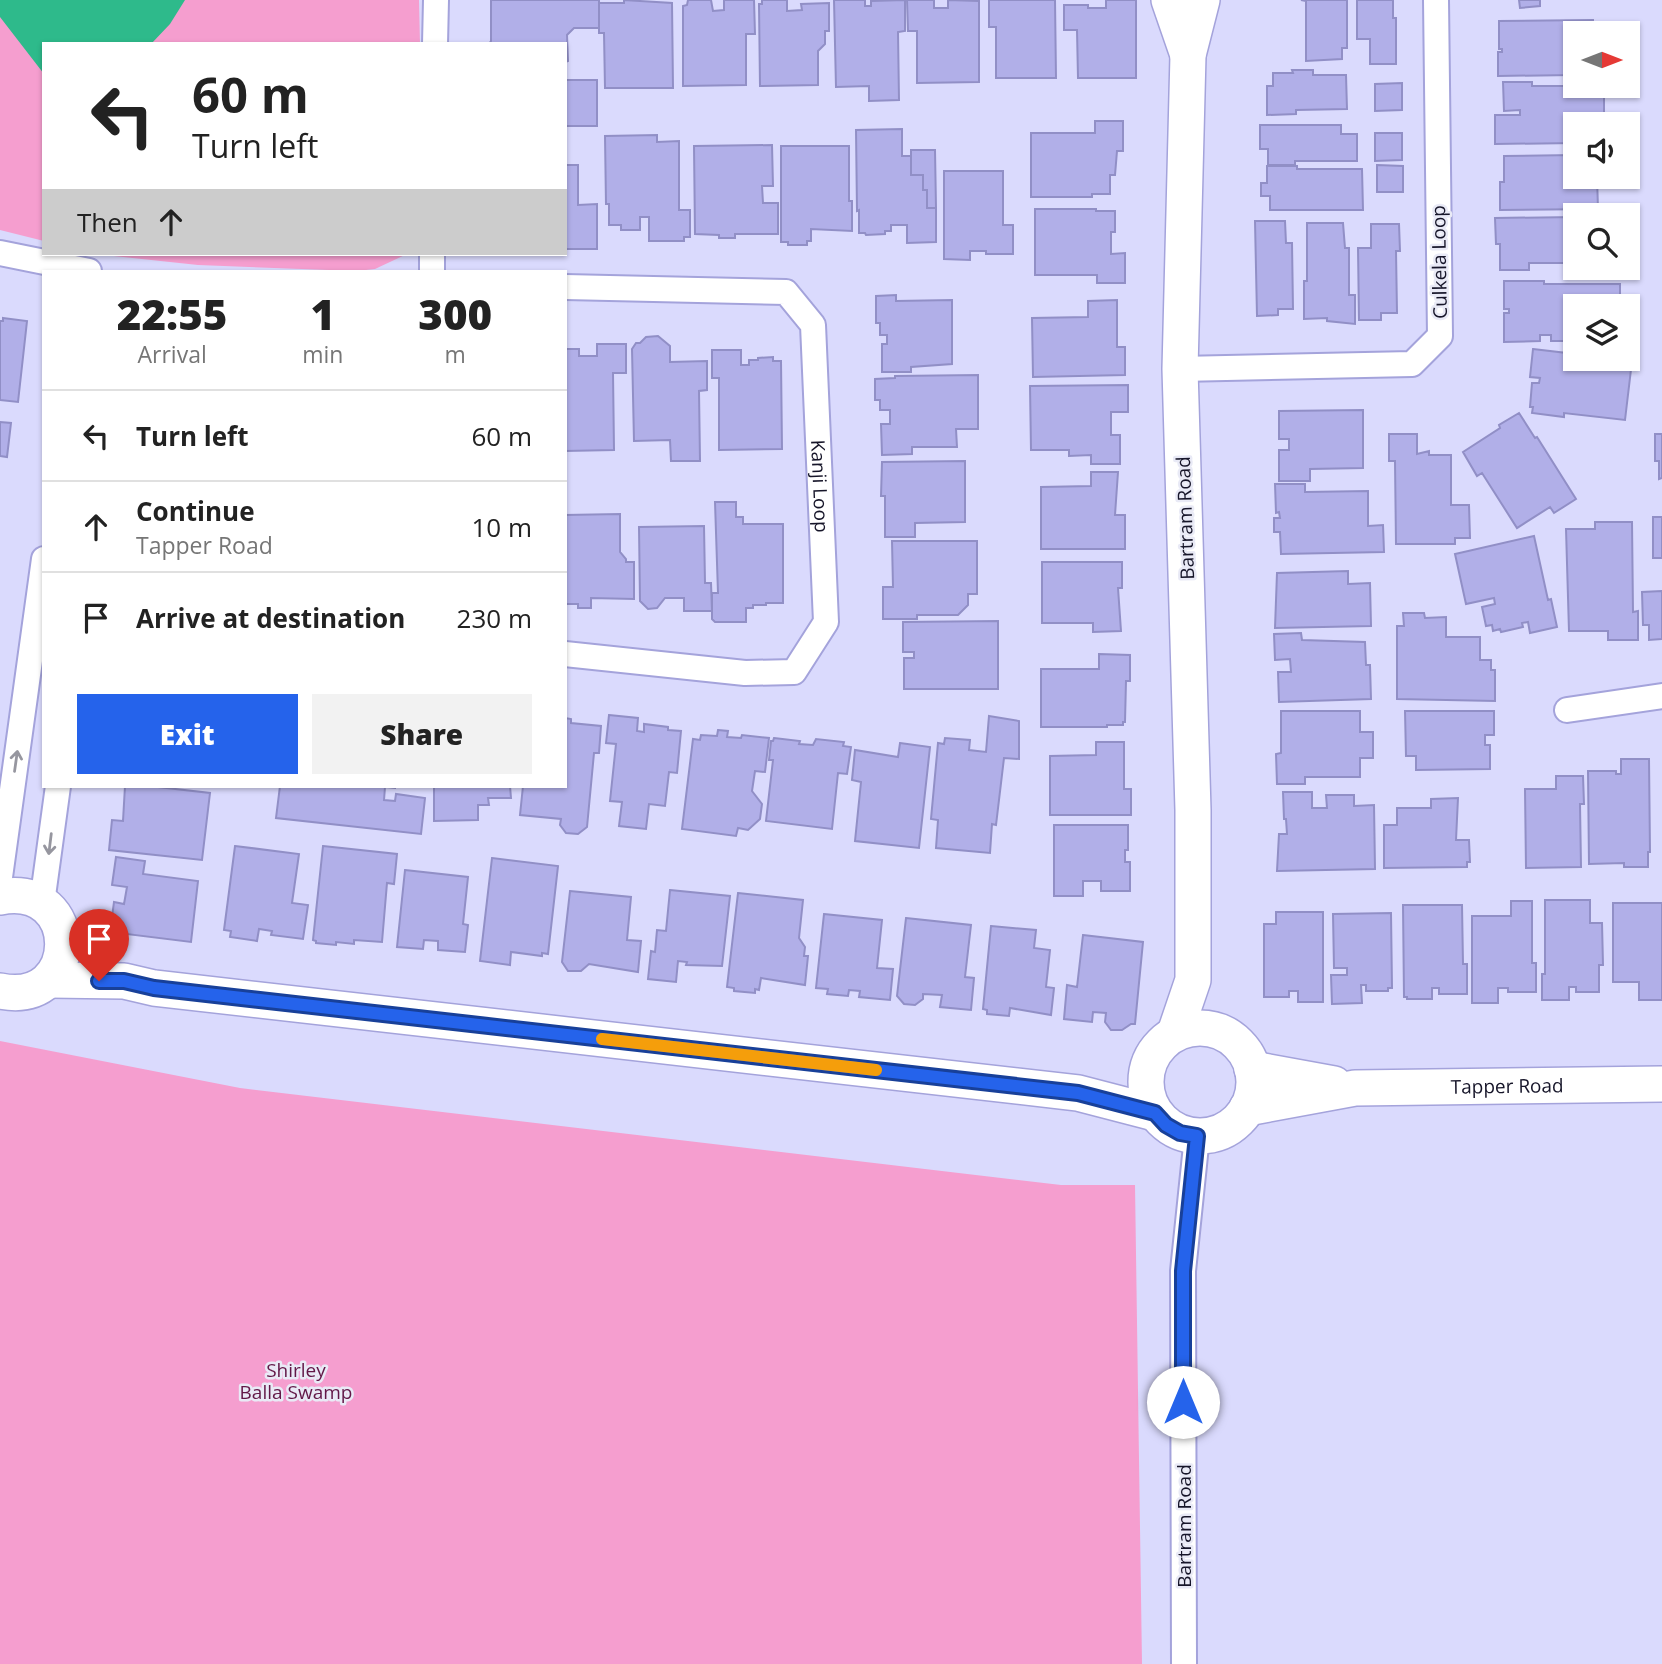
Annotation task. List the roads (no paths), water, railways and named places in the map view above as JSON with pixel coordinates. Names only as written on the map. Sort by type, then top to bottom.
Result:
[{"type":"street","points":[[435,42],[436,0]]},
{"type":"street","name":"Bartram Road","points":[[1169,0],[1188,55]]},
{"type":"street","name":"Bartram Road","points":[[1175,1033],[1194,980],[1193,810],[1180,369],[1188,55],[1202,0]]},
{"type":"street","name":"Culkela Loop","points":[[1180,369],[1412,364],[1440,336],[1436,0]]},
{"type":"street","points":[[0,253],[84,270]]},
{"type":"street","name":"Kanji Loop","points":[[567,288],[786,292],[813,325],[826,622],[794,672],[745,673],[567,654]]},
{"type":"street","points":[[0,877],[42,573]]},
{"type":"street","points":[[1567,710],[1662,696]]},
{"type":"street","points":[[43,903],[58,788]]},
{"type":"street","points":[[0,897],[13,894],[43,903],[56,916],[63,932],[64,950],[59,966],[49,980],[30,992],[13,994],[0,991]]},
{"type":"street","points":[[63,932],[124,981]]},
{"type":"street","points":[[49,980],[124,981],[154,988],[1100,1098],[1155,1113]]},
{"type":"street","name":"Bartram Road","points":[[1194,980],[1213,1029]]},
{"type":"street","points":[[1194,1028],[1213,1029],[1231,1037],[1244,1051],[1252,1069],[1253,1088],[1247,1108],[1235,1123],[1217,1134],[1197,1136],[1180,1133],[1166,1125],[1155,1113],[1148,1098],[1146,1079],[1150,1060],[1160,1045],[1175,1033],[1194,1028]]},
{"type":"street","name":"Tapper Road","points":[[1252,1069],[1354,1088]]},
{"type":"street","points":[[1100,1098],[1146,1079]]},
{"type":"street","name":"Tapper Road","points":[[1247,1108],[1354,1088],[1662,1084]]},
{"type":"street","name":"Bartram Road","points":[[1184,1664],[1183,1271],[1197,1136]]},
{"type":"park label","name":"Shirley Balla Swamp","points":[[296,1381]]}]
